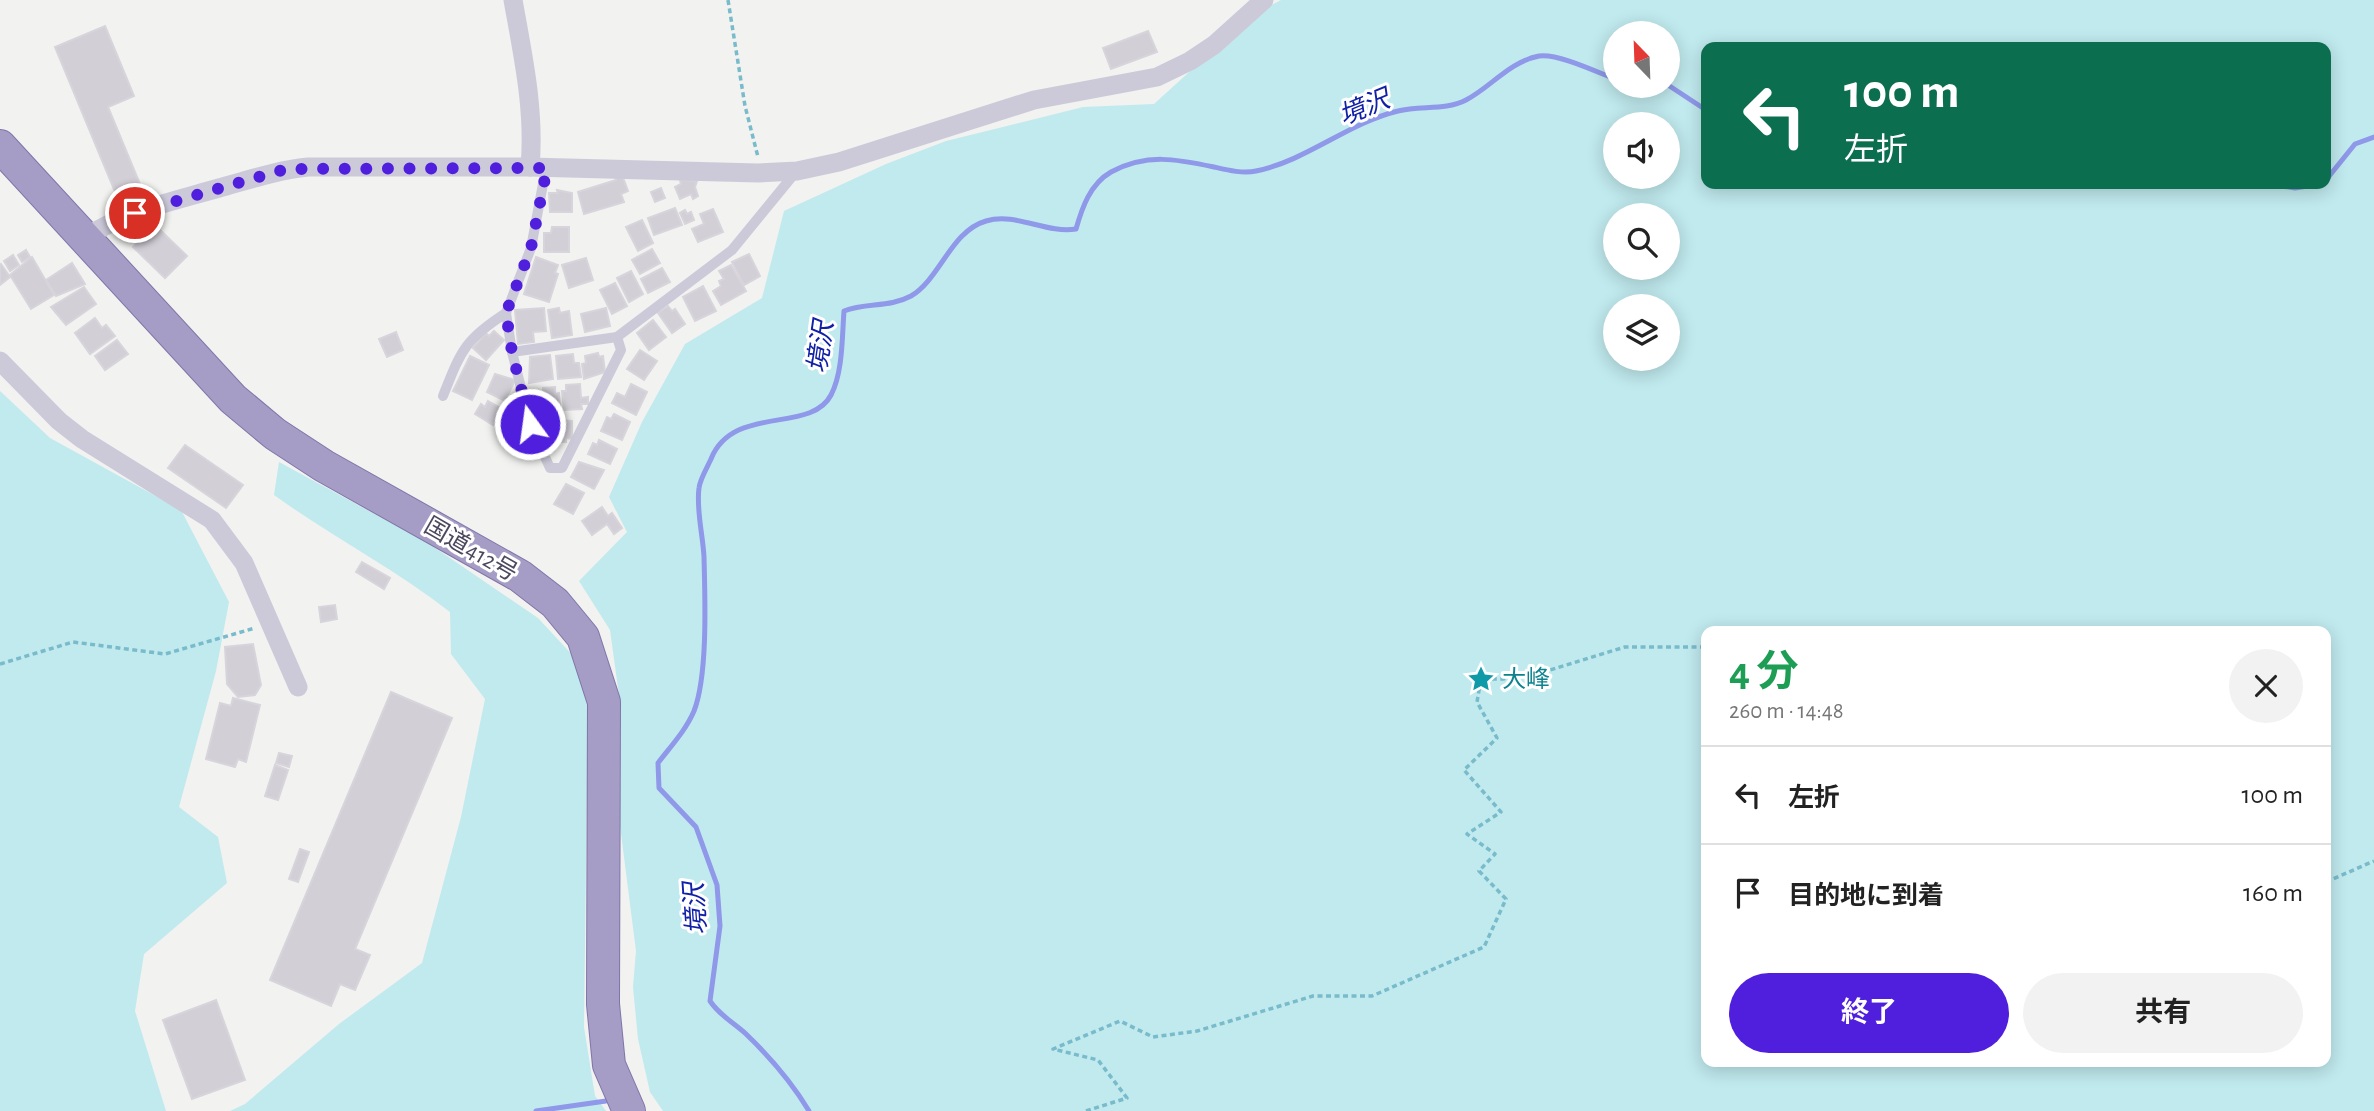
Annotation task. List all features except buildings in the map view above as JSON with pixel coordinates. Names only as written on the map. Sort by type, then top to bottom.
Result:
[{"type":"highway","name":"国道412号","points":[[0,146],[233,399],[275,434],[324,466],[520,576],[555,603],[583,637],[604,702],[603,1004],[609,1065],[629,1111]]},
{"type":"street","points":[[513,0],[531,99],[538,168]]},
{"type":"street","points":[[86,237],[103,226],[135,213],[286,169],[538,168],[758,173],[797,171],[839,162],[1034,100],[1157,77],[1190,61],[1214,45],[1264,0]]},
{"type":"street","points":[[0,361],[59,421],[82,439],[212,520],[244,563],[298,687]]},
{"type":"lane","points":[[538,168],[531,248],[506,313],[512,352],[530,424],[550,468],[562,468],[621,350],[617,337]]},
{"type":"lane","points":[[512,352],[617,337],[732,250],[797,171]]},
{"type":"lane","points":[[443,396],[463,347],[479,330],[506,313]]},
{"type":"path","points":[[729,0],[745,106],[758,154],[758,173]]},
{"type":"path","points":[[0,664],[73,642],[165,654],[191,649],[270,622]]},
{"type":"path","points":[[1086,1111],[1127,1098],[1098,1060],[1053,1049],[1119,1021],[1153,1037],[1197,1031],[1314,996],[1372,996],[1484,947],[1506,899],[1479,871],[1495,854],[1467,834],[1501,812],[1464,770],[1497,738],[1476,702],[1481,679],[1503,679],[1549,670],[1625,647],[1701,647]]},
{"type":"path","points":[[2331,880],[2374,861]]},
{"type":"shaded area","points":[[1281,0],[2374,0],[2374,1111],[663,1111],[650,1092],[638,1039],[633,987],[636,951],[618,810],[619,695],[610,630],[579,581],[627,532],[609,497],[642,422],[685,344],[762,298],[784,211],[886,164],[946,141],[1083,107],[1154,104],[1252,15]]},
{"type":"shaded area","points":[[0,391],[50,438],[181,510],[229,602],[216,671],[179,807],[218,837],[227,883],[144,954],[135,1011],[166,1111],[0,1111]]},
{"type":"shaded area","points":[[279,462],[428,543],[538,618],[577,660],[588,699],[584,1027],[595,1096],[606,1111],[230,1111],[245,1104],[339,1024],[422,963],[461,817],[485,699],[451,654],[450,612],[274,495]]},
{"type":"waterway","name":"境沢","points":[[809,1111],[772,1061],[710,1001],[720,926],[717,885],[696,827],[659,788],[658,763],[687,725],[694,711],[702,678],[704,557],[698,496],[702,477],[722,442],[736,431],[807,414],[821,407],[831,395],[838,376],[844,311],[903,300],[911,296],[930,279],[955,245],[974,226],[986,221],[1009,219],[1054,229],[1076,229],[1092,190],[1104,177],[1124,166],[1162,159],[1235,171],[1256,171],[1292,159],[1380,117],[1406,109],[1441,107],[1466,100],[1509,69],[1539,56],[1566,60],[1603,74]]},
{"type":"waterway","name":"境沢","points":[[1680,93],[1701,107]]},
{"type":"waterway","name":"境沢","points":[[2331,174],[2355,144],[2374,137]]},
{"type":"waterway","points":[[536,1111],[606,1101]]},
{"type":"place","name":"大峰","points":[[1481,679]]},
{"type":"route","points":[[135,213],[286,169],[547,168],[531,248],[506,313],[512,352],[530,424]]}]
